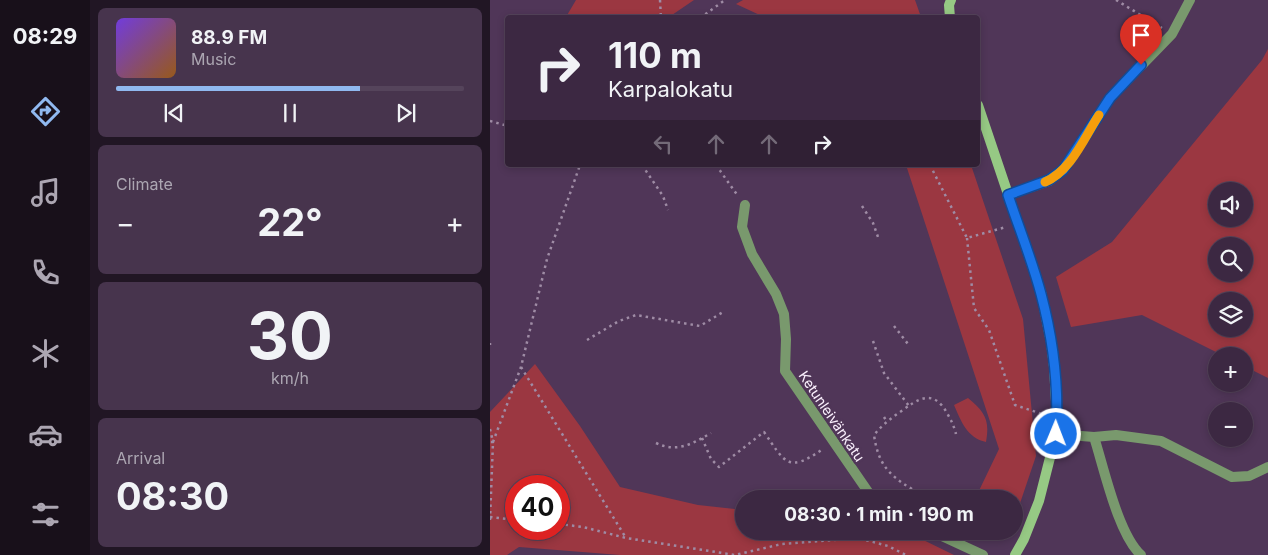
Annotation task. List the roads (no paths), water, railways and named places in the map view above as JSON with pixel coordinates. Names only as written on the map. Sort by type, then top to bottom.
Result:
[{"type":"street","points":[[950,15],[949,5],[951,0]]},
{"type":"street","points":[[1008,195],[1049,180],[1063,170],[1110,98],[1172,34],[1190,0]]},
{"type":"street","points":[[980,111],[1040,292],[1054,367],[1056,434],[1039,501],[1024,539],[1015,555]]},
{"type":"street","name":"Ketunleivänkatu","points":[[745,205],[742,227],[752,254],[776,294],[784,314],[786,339],[785,371],[867,490]]},
{"type":"street","points":[[1056,434],[1094,437],[1116,435],[1161,441],[1232,476],[1249,476],[1268,467]]},
{"type":"street","points":[[1094,437],[1118,514],[1133,546],[1141,555]]},
{"type":"street","points":[[950,540],[983,555]]}]
